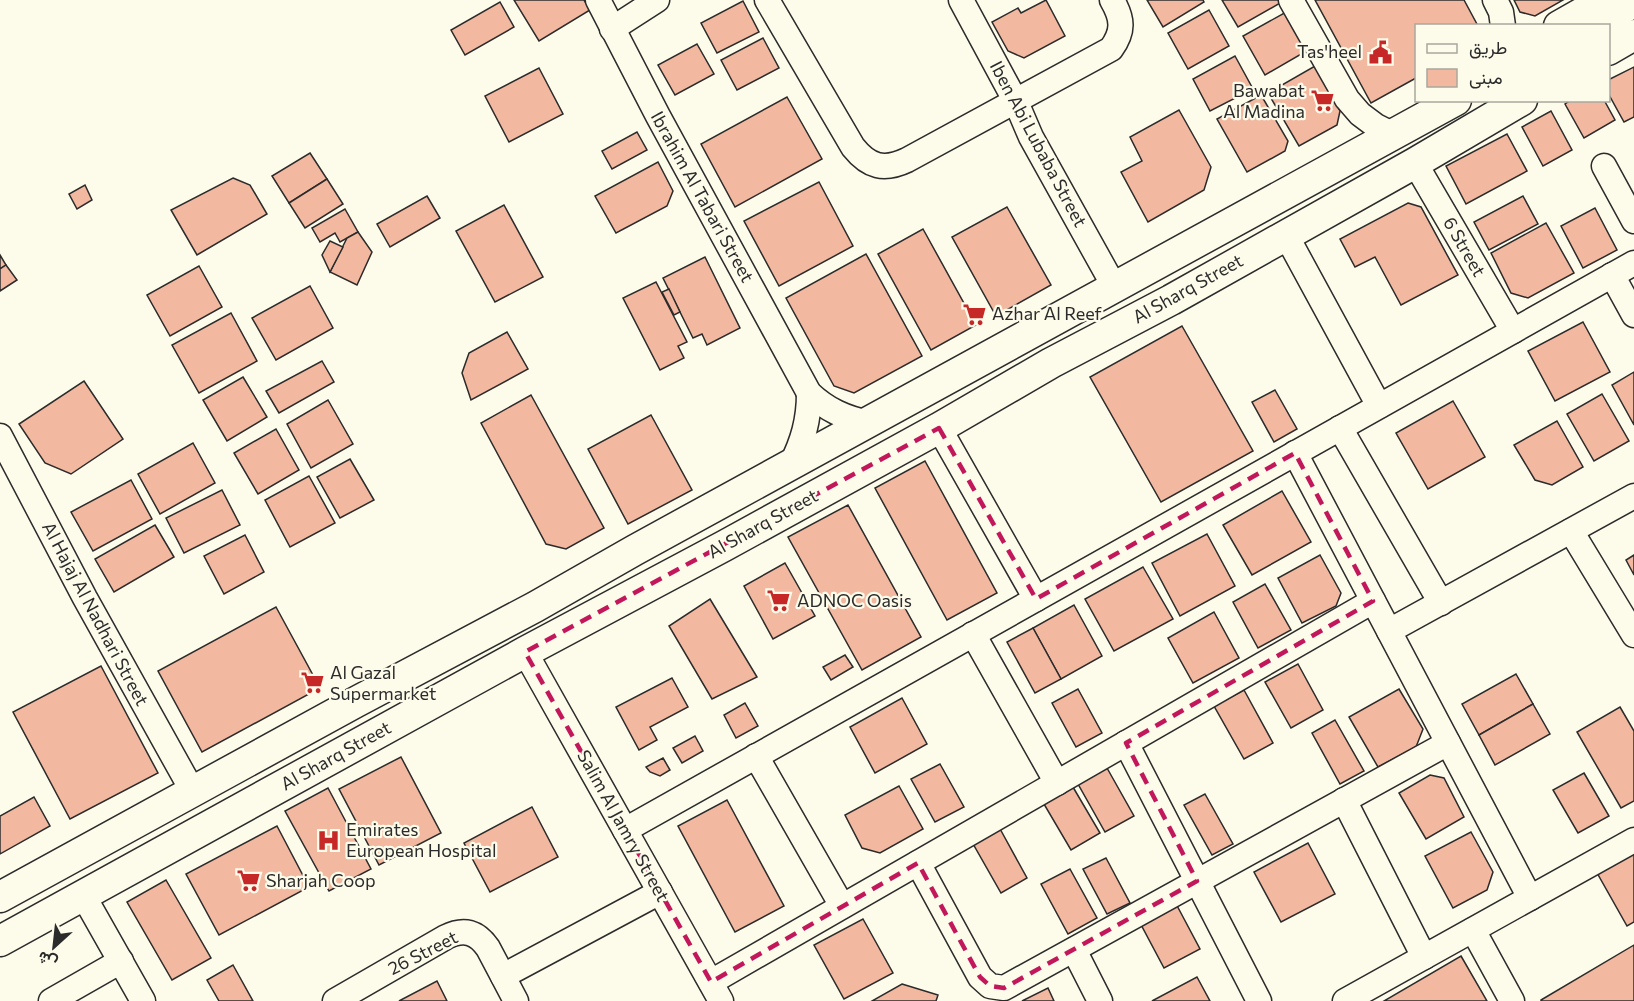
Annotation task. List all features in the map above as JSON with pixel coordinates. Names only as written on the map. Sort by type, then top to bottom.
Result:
[{"type":"main road","points":[[1563,24],[1605,0]]},
{"type":"main road","points":[[1596,24],[1634,2]]},
{"type":"main road","points":[[1610,49],[1634,35]]},
{"type":"main road","points":[[1610,66],[1634,52]]},
{"type":"main road","name":"Al Sharq Street","points":[[0,897],[535,607],[1452,102]]},
{"type":"main road","name":"Al Sharq Street","points":[[0,941],[525,652],[939,428],[1051,363],[1171,300],[1519,102]]},
{"type":"street","name":"Ibrahim Al Tabari Street","points":[[598,0],[809,393],[836,414],[869,423]]},
{"type":"street","points":[[612,29],[657,0]]},
{"type":"street","points":[[766,0],[853,147],[871,164],[884,166],[896,165],[1111,49],[1118,39],[1121,28],[1120,16],[1112,0]]},
{"type":"street","name":"Iben Abi Lubaba Street","points":[[961,0],[1016,102],[1031,137],[1115,288]]},
{"type":"street","points":[[1291,0],[1347,99],[1360,114],[1376,126],[1394,135]]},
{"type":"street","points":[[1496,0],[1503,24]]},
{"type":"street","name":"6 Street","points":[[1415,163],[1513,331]]},
{"type":"street","points":[[1604,166],[1634,220]]},
{"type":"street","points":[[1286,235],[1379,406]]},
{"type":"street","points":[[625,830],[1634,262]]},
{"type":"street","points":[[1612,275],[1634,315]]},
{"type":"street","points":[[791,465],[806,430],[809,393]]},
{"type":"street","points":[[939,428],[1036,599]]},
{"type":"street","points":[[1340,428],[1441,603]]},
{"type":"street","name":"Al Hajaj Al Nadhari Street","points":[[0,436],[85,598],[193,792]]},
{"type":"street","points":[[1295,453],[1530,898]]},
{"type":"street","points":[[1389,631],[1634,496]]},
{"type":"street","points":[[1571,531],[1634,635]]},
{"type":"street","points":[[716,991],[842,906],[1373,601]]},
{"type":"street","points":[[973,634],[1057,783]]},
{"type":"street","name":"Salim Al Jamry Street","points":[[525,652],[716,991]]},
{"type":"street","points":[[1126,743],[1259,1001]]},
{"type":"street","points":[[918,862],[980,977],[990,986],[997,988],[1010,985],[1448,743]]},
{"type":"street","points":[[756,756],[842,906]]},
{"type":"street","points":[[1344,800],[1424,957]]},
{"type":"street","points":[[1345,1001],[1634,840]]},
{"type":"street","points":[[503,976],[660,892]]},
{"type":"street","points":[[83,895],[143,1001]]},
{"type":"street","points":[[1473,930],[1512,1001]]},
{"type":"street","name":"26 Street","points":[[335,1001],[455,933],[465,932],[474,934],[483,940],[516,1001]]},
{"type":"street","points":[[1074,950],[1100,1001]]},
{"type":"street","points":[[51,1001],[121,961]]},
{"type":"highlighted area","points":[[939,428],[1036,599],[1295,453],[1373,601],[1126,743],[1197,881],[1004,988],[990,986],[980,977],[918,863],[711,982],[525,652]]},
{"type":"building","points":[[514,0],[584,0],[590,10],[539,41]]},
{"type":"building","points":[[1046,0],[1065,36],[1024,58],[1008,51],[992,22],[1018,8],[1021,13]]},
{"type":"building","points":[[1147,0],[1203,0],[1204,2],[1163,27]]},
{"type":"building","points":[[1222,0],[1281,0],[1282,2],[1238,27]]},
{"type":"building","name":"Tas'heel","points":[[1315,0],[1464,0],[1477,24],[1415,24],[1415,79],[1371,103]]},
{"type":"building","points":[[1514,0],[1563,0],[1535,16],[1520,12]]},
{"type":"building","points":[[743,1],[759,32],[717,53],[701,23]]},
{"type":"building","points":[[500,2],[514,27],[465,55],[451,30]]},
{"type":"building","points":[[1209,10],[1229,46],[1188,69],[1168,33]]},
{"type":"building","points":[[1288,11],[1310,49],[1265,75],[1243,36]]},
{"type":"building","points":[[763,38],[779,68],[737,90],[721,60]]},
{"type":"building","points":[[697,44],[714,74],[675,95],[658,65]]},
{"type":"building","points":[[1235,56],[1253,89],[1210,111],[1193,79]]},
{"type":"building","points":[[1315,66],[1340,111],[1337,125],[1299,146],[1268,93]]},
{"type":"building","points":[[1634,67],[1634,117],[1624,122],[1610,97],[1610,79]]},
{"type":"building","points":[[539,68],[563,114],[509,142],[485,96]]},
{"type":"building","points":[[1261,95],[1288,141],[1285,151],[1247,172],[1217,119]]},
{"type":"building","points":[[787,97],[822,159],[735,207],[701,144]]},
{"type":"building","points":[[1568,102],[1605,102],[1615,120],[1584,138],[1565,104]]},
{"type":"building","points":[[1179,110],[1211,167],[1204,190],[1148,222],[1121,172],[1142,161],[1130,137]]},
{"type":"building","points":[[1551,111],[1572,150],[1543,166],[1522,127]]},
{"type":"building","points":[[637,132],[647,150],[612,169],[602,151]]},
{"type":"building","points":[[1507,134],[1527,171],[1466,204],[1446,166]]},
{"type":"building","points":[[310,153],[327,179],[289,203],[272,176]]},
{"type":"building","points":[[658,162],[673,191],[667,206],[616,233],[595,196]]},
{"type":"building","points":[[233,178],[250,185],[267,214],[197,255],[171,210]]},
{"type":"building","points":[[327,179],[343,204],[305,228],[289,203]]},
{"type":"building","points":[[819,182],[853,246],[779,286],[744,221]]},
{"type":"building","points":[[85,185],[92,200],[77,209],[69,194]]},
{"type":"building","points":[[427,196],[440,218],[390,247],[377,224]]},
{"type":"building","points":[[1523,196],[1538,224],[1489,250],[1474,222]]},
{"type":"building","points":[[1408,203],[1421,207],[1458,275],[1401,305],[1375,257],[1355,267],[1340,239]]},
{"type":"building","points":[[504,205],[543,277],[495,302],[456,231]]},
{"type":"building","points":[[1007,207],[1051,285],[996,316],[952,237]]},
{"type":"building","points":[[1595,208],[1617,250],[1583,268],[1561,226]]},
{"type":"building","points":[[345,209],[358,232],[340,242],[335,233],[320,242],[312,228]]},
{"type":"building","points":[[1546,223],[1574,273],[1528,298],[1511,293],[1491,253]]},
{"type":"building","points":[[923,229],[976,325],[931,350],[878,254]]},
{"type":"building","points":[[358,232],[372,252],[357,285],[330,272],[347,238]]},
{"type":"building","points":[[330,241],[343,247],[330,272],[322,255]]},
{"type":"building","points":[[866,254],[922,356],[854,393],[834,386],[786,298]]},
{"type":"building","points":[[0,255],[6,265],[0,269]]},
{"type":"building","points":[[705,257],[740,328],[707,345],[702,334],[693,338],[663,278]]},
{"type":"building","points":[[6,265],[17,280],[0,291],[0,269]]},
{"type":"building","points":[[199,266],[222,307],[170,336],[147,295]]},
{"type":"building","points":[[656,282],[687,342],[678,346],[684,358],[660,370],[623,298]]},
{"type":"building","points":[[310,286],[333,328],[276,360],[252,318]]},
{"type":"building","points":[[669,289],[680,312],[674,315],[662,292]]},
{"type":"building","points":[[231,313],[257,361],[199,393],[172,345]]},
{"type":"building","points":[[1583,322],[1610,372],[1555,401],[1528,351]]},
{"type":"building","points":[[1182,326],[1253,451],[1161,502],[1090,377]]},
{"type":"building","points":[[507,332],[528,369],[471,400],[462,373],[469,353]]},
{"type":"building","points":[[322,361],[334,382],[279,413],[266,391]]},
{"type":"building","points":[[1634,372],[1634,425],[1612,385]]},
{"type":"building","points":[[243,377],[267,417],[227,441],[203,400]]},
{"type":"building","points":[[84,381],[123,439],[71,474],[45,463],[19,424]]},
{"type":"building","points":[[1275,390],[1297,429],[1274,442],[1252,402]]},
{"type":"building","points":[[1602,394],[1629,441],[1594,461],[1567,414]]},
{"type":"building","points":[[531,395],[604,528],[566,549],[546,544],[481,423]]},
{"type":"building","points":[[328,400],[353,444],[311,468],[287,424]]},
{"type":"building","points":[[1453,401],[1485,457],[1428,489],[1396,433]]},
{"type":"building","points":[[651,415],[692,490],[628,524],[588,449]]},
{"type":"building","points":[[1557,421],[1583,467],[1552,485],[1535,480],[1514,445]]},
{"type":"building","points":[[276,429],[299,470],[258,494],[234,453]]},
{"type":"building","points":[[193,443],[215,483],[160,514],[138,474]]},
{"type":"building","points":[[350,459],[374,500],[340,518],[317,477]]},
{"type":"building","points":[[925,461],[997,593],[947,620],[875,488]]},
{"type":"building","points":[[309,476],[335,523],[290,547],[265,500]]},
{"type":"building","points":[[131,480],[152,519],[93,551],[71,512]]},
{"type":"building","points":[[222,490],[240,525],[184,553],[166,518]]},
{"type":"building","points":[[1282,491],[1311,542],[1252,575],[1223,525]]},
{"type":"building","points":[[848,505],[921,637],[862,670],[788,537]]},
{"type":"building","points":[[155,525],[174,557],[114,592],[95,559]]},
{"type":"building","points":[[1207,534],[1235,586],[1180,616],[1152,563]]},
{"type":"building","points":[[245,535],[264,572],[224,594],[204,556]]},
{"type":"building","points":[[1320,555],[1341,593],[1336,606],[1302,623],[1278,578]]},
{"type":"building","points":[[1634,555],[1634,575],[1626,560]]},
{"type":"building","name":"ADNOC Oasis","points":[[785,563],[815,616],[773,639],[744,586]]},
{"type":"building","points":[[1143,567],[1173,619],[1114,651],[1085,599]]},
{"type":"building","points":[[1265,584],[1291,630],[1258,648],[1233,602]]},
{"type":"building","points":[[710,599],[757,677],[712,699],[669,626]]},
{"type":"building","points":[[1074,605],[1102,656],[1061,679],[1033,628]]},
{"type":"building","points":[[276,607],[320,688],[202,752],[158,671]]},
{"type":"building","points":[[1214,612],[1239,658],[1193,683],[1168,638]]},
{"type":"building","points":[[1033,628],[1061,679],[1035,693],[1007,642]]},
{"type":"building","points":[[845,655],[853,667],[831,680],[823,667]]},
{"type":"building","points":[[1298,664],[1323,710],[1291,728],[1265,682]]},
{"type":"building","points":[[101,666],[158,773],[70,819],[13,712]]},
{"type":"building","points":[[1516,674],[1533,704],[1479,735],[1462,704]]},
{"type":"building","points":[[672,678],[688,707],[650,727],[657,740],[639,750],[616,707]]},
{"type":"building","points":[[1078,689],[1102,733],[1076,747],[1052,703]]},
{"type":"building","points":[[1399,689],[1423,729],[1416,747],[1378,767],[1349,717]]},
{"type":"building","points":[[1244,690],[1273,743],[1244,759],[1214,706]]},
{"type":"building","points":[[902,698],[927,744],[875,773],[850,727]]},
{"type":"building","points":[[745,703],[758,726],[736,738],[724,715]]},
{"type":"building","points":[[1533,704],[1550,734],[1495,765],[1479,735]]},
{"type":"building","points":[[1620,707],[1634,731],[1634,801],[1621,808],[1577,732]]},
{"type":"building","points":[[1335,720],[1364,771],[1340,784],[1312,733]]},
{"type":"building","points":[[695,736],[703,751],[682,763],[673,748]]},
{"type":"building","points":[[401,757],[441,833],[379,865],[339,789]]},
{"type":"building","points":[[663,758],[670,770],[660,776],[650,772],[646,767]]},
{"type":"building","points":[[940,764],[964,807],[935,822],[911,779]]},
{"type":"building","points":[[1107,768],[1134,816],[1105,832],[1078,784]]},
{"type":"building","points":[[1584,773],[1609,816],[1578,833],[1553,790]]},
{"type":"building","points":[[1430,775],[1444,778],[1464,817],[1426,839],[1399,793]]},
{"type":"building","points":[[1070,782],[1100,833],[1071,850],[1041,799]]},
{"type":"building","points":[[899,786],[923,829],[880,853],[862,848],[845,815]]},
{"type":"building","name":"Emirates European Hospital","points":[[328,788],[371,869],[329,891],[285,811]]},
{"type":"building","points":[[1205,794],[1233,844],[1212,855],[1184,805]]},
{"type":"building","points":[[34,797],[50,826],[0,854],[0,816]]},
{"type":"building","points":[[727,800],[784,906],[735,932],[678,826]]},
{"type":"building","points":[[532,807],[558,857],[490,892],[464,843]]},
{"type":"building","name":"Sharjah Coop","points":[[277,826],[309,887],[219,935],[186,874]]},
{"type":"building","points":[[999,827],[1027,878],[1001,893],[972,842]]},
{"type":"building","points":[[1471,832],[1493,872],[1487,890],[1453,908],[1425,856]]},
{"type":"building","points":[[1308,843],[1335,894],[1281,922],[1254,872]]},
{"type":"building","points":[[1634,851],[1634,922],[1627,926],[1596,871]]},
{"type":"building","points":[[1106,858],[1130,903],[1107,914],[1083,869]]},
{"type":"building","points":[[1070,869],[1097,918],[1068,934],[1041,884]]},
{"type":"building","points":[[166,880],[211,958],[172,980],[127,902]]},
{"type":"building","points":[[1174,900],[1200,949],[1164,968],[1138,919]]},
{"type":"building","points":[[863,919],[893,973],[844,999],[814,945]]},
{"type":"building","points":[[1634,945],[1634,1001],[1541,1001],[1541,1000]]},
{"type":"building","points":[[1461,956],[1487,1001],[1384,1001]]},
{"type":"building","points":[[233,965],[253,1001],[219,1001],[207,980]]},
{"type":"building","points":[[1197,977],[1210,1001],[1152,1001]]},
{"type":"building","points":[[437,981],[447,1001],[399,1001]]},
{"type":"building","points":[[902,984],[938,995],[936,1001],[872,1001]]},
{"type":"building","points":[[1048,988],[1054,1001],[1022,1001]]},
{"type":"place","name":"Tas'heel","points":[[1380,52]]},
{"type":"place","name":"Bawabat Al Madina","points":[[1323,101]]},
{"type":"place","name":"Azhar Al Reef","points":[[974,314]]},
{"type":"place","name":"ADNOC Oasis","points":[[779,601]]},
{"type":"place","name":"Al Gazal Supermarket","points":[[312,683]]},
{"type":"place","name":"Emirates European Hospital","points":[[328,840]]},
{"type":"place","name":"Sharjah Coop","points":[[248,881]]}]
